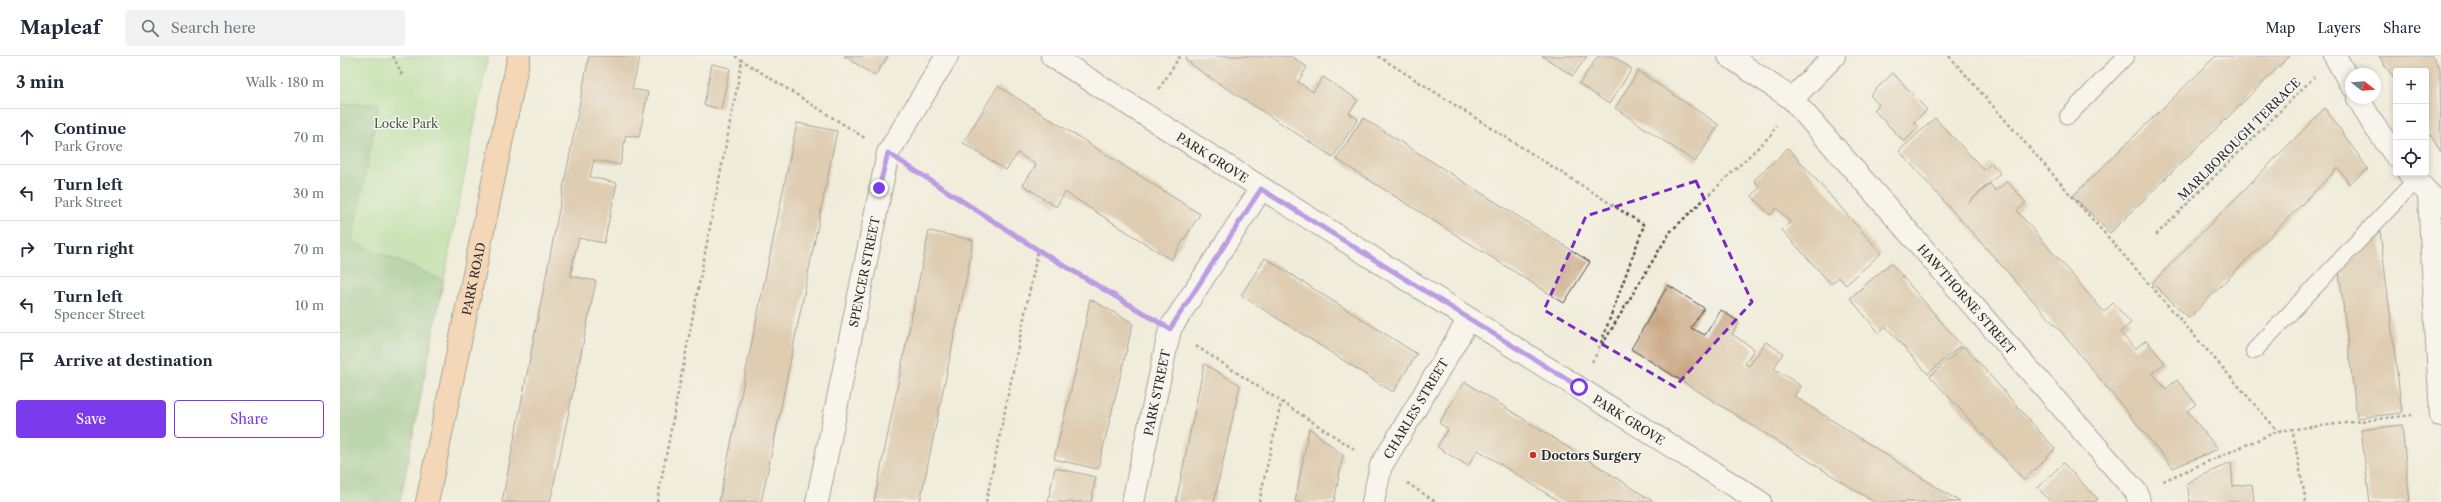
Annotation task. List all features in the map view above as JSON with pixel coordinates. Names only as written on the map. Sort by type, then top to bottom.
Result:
[{"type":"highway","name":"PARK ROAD","points":[[427,502],[519,56]]},
{"type":"street","name":"SPENCER STREET","points":[[817,502],[888,153],[947,56]]},
{"type":"street","name":"PARK GROVE","points":[[1052,56],[1261,189],[1579,387],[1748,499]]},
{"type":"street","name":"HAWTHORNE STREET","points":[[1729,56],[1792,99],[2138,497]]},
{"type":"street","points":[[1792,99],[1834,56]]},
{"type":"street","points":[[2335,56],[2345,74]]},
{"type":"street","points":[[2361,104],[2372,124],[2393,152]]},
{"type":"street","name":"PARK STREET","points":[[1133,502],[1170,329],[1261,189]]},
{"type":"street","points":[[2423,189],[2441,416]]},
{"type":"street","name":"CHARLES STREET","points":[[1373,502],[1381,466],[1469,319]]},
{"type":"lane","points":[[2068,116],[2126,56]]},
{"type":"lane","points":[[2254,351],[2423,189]]},
{"type":"path","points":[[393,56],[402,75]]},
{"type":"path","points":[[735,56],[1038,250],[1170,329],[1281,403],[1436,502]]},
{"type":"path","points":[[1144,114],[1180,56]]},
{"type":"path","points":[[1378,56],[1644,226],[1598,351]]},
{"type":"path","points":[[1949,56],[2278,431]]},
{"type":"path","name":"MARLBOROUGH TERRACE","points":[[2156,235],[2335,56]]},
{"type":"path","points":[[657,502],[742,61]]},
{"type":"path","points":[[1579,387],[1598,351],[1670,232],[1771,135],[1792,99]]},
{"type":"path","points":[[986,502],[1038,250]]},
{"type":"path","points":[[1258,502],[1281,403]]},
{"type":"path","points":[[2138,497],[2278,431],[2292,428],[2440,412]]},
{"type":"path","points":[[2292,428],[2306,502]]},
{"type":"highlighted area","points":[[1696,181],[1752,302],[1675,387],[1544,310],[1586,216]]},
{"type":"green space","name":"Locke Park","points":[[340,56],[488,56],[400,502],[340,502]]},
{"type":"green space","points":[[340,104],[379,104],[352,241],[443,280],[400,502],[340,502]]},
{"type":"building","points":[[589,56],[640,56],[632,89],[648,92],[639,137],[626,135],[620,165],[594,160],[590,177],[617,183],[604,243],[579,238],[573,261],[571,276],[596,281],[550,502],[502,502]]},
{"type":"building","points":[[844,56],[888,56],[875,76]]},
{"type":"building","points":[[1187,56],[1259,56],[1262,58],[1263,56],[1291,56],[1307,67],[1298,82],[1313,92],[1323,77],[1358,100],[1349,113],[1358,119],[1333,157],[1203,73],[1185,59]]},
{"type":"building","points":[[1542,56],[1587,56],[1573,76]]},
{"type":"building","points":[[1598,56],[1613,56],[1632,69],[1609,104],[1579,84]]},
{"type":"building","points":[[2216,56],[2290,56],[2110,233],[2073,196]]},
{"type":"building","points":[[2379,56],[2432,56],[2440,69],[2441,152],[2429,133],[2429,68],[2393,68],[2393,77]]},
{"type":"building","points":[[712,64],[730,68],[721,109],[704,105]]},
{"type":"building","points":[[1638,71],[1719,125],[1695,162],[1615,108]]},
{"type":"building","points":[[1893,73],[1927,110],[1914,122],[1919,127],[1904,142],[1874,110],[1879,105],[1870,95]]},
{"type":"building","points":[[998,86],[1200,214],[1171,260],[1065,192],[1056,207],[1023,185],[1036,165],[1018,153],[1006,170],[963,143]]},
{"type":"building","points":[[2325,108],[2368,169],[2349,184],[2338,168],[2189,318],[2152,283]]},
{"type":"building","points":[[1363,118],[1590,262],[1564,303],[1336,159]]},
{"type":"building","points":[[1935,118],[1984,170],[1991,163],[2000,173],[1968,203],[1990,184],[1996,191],[2007,181],[2026,203],[2017,211],[2104,312],[2113,303],[2131,323],[2120,332],[2135,349],[2146,340],[2165,363],[2152,373],[2166,389],[2177,380],[2196,404],[2187,411],[2218,449],[2173,468],[2063,334],[1899,151]]},
{"type":"building","points":[[797,123],[837,131],[775,437],[761,502],[719,502]]},
{"type":"building","points":[[1788,148],[1881,253],[1846,285],[1839,277],[1831,284],[1782,230],[1790,222],[1777,208],[1770,215],[1752,196],[1760,187],[1754,180]]},
{"type":"building","points":[[929,231],[973,240],[969,265],[920,502],[874,502]]},
{"type":"building","points":[[2380,231],[2402,413],[2357,418],[2339,271]]},
{"type":"building","points":[[1265,258],[1417,354],[1393,392],[1241,295]]},
{"type":"building","points":[[1891,263],[1961,345],[1928,374],[1886,327],[1879,333],[1850,298]]},
{"type":"building","points":[[1668,285],[1704,308],[1691,328],[1705,335],[1721,310],[1739,322],[1732,334],[1754,349],[1745,364],[1749,366],[1766,342],[1783,353],[1774,368],[1801,386],[1794,396],[1960,502],[1874,502],[1631,349]]},
{"type":"building","points":[[1090,299],[1133,323],[1098,469],[1054,459],[1078,361]]},
{"type":"building","points":[[1964,346],[2055,449],[2024,480],[1930,376]]},
{"type":"building","points":[[1204,364],[1240,385],[1214,502],[1176,502]]},
{"type":"building","points":[[1465,382],[1654,502],[1560,502],[1478,450],[1468,466],[1437,447],[1448,429],[1439,423]]},
{"type":"building","points":[[2402,425],[2410,502],[2370,502],[2361,430]]},
{"type":"building","points":[[1309,428],[1343,455],[1334,502],[1295,502]]},
{"type":"building","points":[[2231,462],[2233,486],[2252,484],[2254,502],[2190,502],[2187,483]]},
{"type":"building","points":[[2063,463],[2098,499],[2095,502],[2051,502],[2038,488]]},
{"type":"building","points":[[1055,468],[1096,477],[1091,502],[1048,502]]},
{"type":"place","name":"Doctors Surgery","points":[[1533,455]]},
{"type":"route","points":[[879,188],[888,153],[1038,250],[1170,329],[1261,189],[1579,387]]}]
